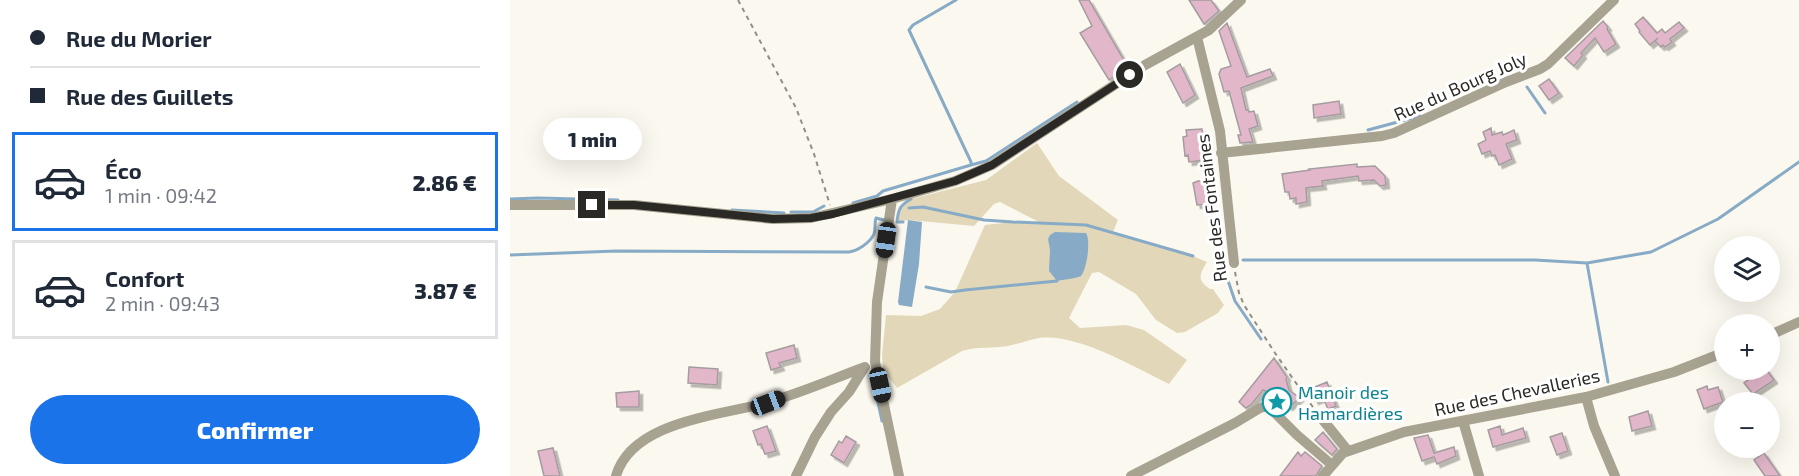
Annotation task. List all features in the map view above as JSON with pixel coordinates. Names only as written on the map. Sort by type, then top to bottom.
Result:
[{"type":"street","points":[[510,205],[634,205],[773,219],[811,218],[892,199],[955,181],[992,165],[1145,65],[1209,30],[1242,0]]},
{"type":"street","name":"Rue du Bourg Joly","points":[[1221,153],[1394,134],[1506,82],[1540,69],[1614,0]]},
{"type":"street","name":"Rue des Fontaines","points":[[1197,36],[1220,131],[1234,263]]},
{"type":"street","points":[[892,199],[870,365],[899,476]]},
{"type":"street","points":[[1780,331],[1799,322]]},
{"type":"street","name":"Rue des Chevalleries","points":[[1323,476],[1348,451],[1404,432],[1586,397],[1674,372],[1714,356]]},
{"type":"street","points":[[616,476],[628,453],[662,430],[768,403],[870,365]]},
{"type":"street","points":[[796,476],[826,421],[870,365]]},
{"type":"street","points":[[1586,397],[1594,426],[1615,476]]},
{"type":"street","points":[[1131,476],[1260,408],[1268,406],[1332,465]]},
{"type":"street","points":[[1323,420],[1348,451]]},
{"type":"street","points":[[1463,421],[1479,476]]},
{"type":"path","points":[[738,0],[796,108],[814,154],[833,214]]},
{"type":"path","name":"Rue des Fontaines","points":[[1234,263],[1239,293],[1244,305],[1309,403],[1323,420]]},
{"type":"shaded area","points":[[1037,143],[1059,176],[1118,220],[1112,234],[1207,262],[1201,274],[1201,280],[1213,289],[1224,305],[1218,313],[1185,332],[1177,333],[1156,320],[1136,294],[1099,272],[1092,273],[1069,318],[1080,328],[1126,325],[1144,330],[1187,360],[1169,384],[1088,346],[1054,338],[1039,338],[1008,346],[962,351],[897,388],[883,370],[882,355],[886,315],[921,316],[940,309],[955,292],[985,225],[1013,222],[1041,223],[1000,202],[994,204],[974,226],[909,220],[897,222],[900,208],[911,199],[986,180]]},
{"type":"water","points":[[908,220],[922,222],[919,264],[912,307],[899,305],[898,302]]},
{"type":"water","points":[[1055,232],[1086,233],[1088,255],[1081,276],[1057,281],[1049,271],[1048,239]]},
{"type":"building","points":[[1079,0],[1089,0],[1128,67],[1109,80],[1080,33],[1092,26]]},
{"type":"building","points":[[1189,0],[1211,0],[1219,11],[1204,24]]},
{"type":"building","points":[[1643,17],[1657,33],[1662,29],[1665,33],[1679,22],[1684,28],[1670,39],[1672,42],[1665,47],[1663,45],[1661,47],[1655,41],[1658,38],[1650,45],[1635,24]]},
{"type":"building","points":[[1603,21],[1616,44],[1604,52],[1595,38],[1581,53],[1583,55],[1574,66],[1565,58]]},
{"type":"building","points":[[1227,23],[1247,77],[1270,69],[1273,76],[1241,88],[1246,110],[1254,111],[1258,126],[1249,129],[1253,142],[1240,143],[1238,135],[1241,135],[1229,91],[1224,92],[1219,74],[1221,69],[1231,66],[1219,31]]},
{"type":"building","points":[[1180,64],[1195,95],[1183,103],[1167,72]]},
{"type":"building","points":[[1549,79],[1559,93],[1549,100],[1539,86]]},
{"type":"building","points":[[1339,101],[1341,114],[1314,118],[1313,105]]},
{"type":"building","points":[[1491,128],[1492,135],[1502,132],[1503,135],[1514,130],[1517,140],[1506,144],[1512,159],[1499,165],[1495,155],[1492,156],[1490,151],[1482,154],[1478,144],[1486,140],[1483,132]]},
{"type":"building","points":[[1202,129],[1205,160],[1189,162],[1188,155],[1185,156],[1183,137],[1187,136],[1186,130]]},
{"type":"building","points":[[1357,164],[1357,167],[1375,166],[1385,176],[1386,185],[1380,186],[1374,180],[1359,181],[1358,176],[1322,181],[1323,186],[1306,188],[1307,202],[1296,204],[1296,198],[1290,199],[1289,192],[1285,192],[1282,174]]},
{"type":"building","points":[[1208,181],[1210,204],[1197,205],[1193,183]]},
{"type":"building","points":[[794,345],[797,358],[779,363],[781,367],[771,370],[766,353]]},
{"type":"building","points":[[1274,358],[1287,377],[1289,390],[1300,398],[1289,407],[1273,394],[1263,390],[1246,408],[1239,402]]},
{"type":"building","points":[[689,367],[718,369],[717,385],[688,383]]},
{"type":"building","points":[[1748,380],[1774,380],[1756,392],[1751,392],[1744,383]]},
{"type":"building","points":[[1327,382],[1336,406],[1328,409],[1323,398],[1315,401],[1310,389]]},
{"type":"building","points":[[1707,386],[1708,390],[1718,387],[1720,392],[1714,392],[1714,405],[1704,409],[1697,390]]},
{"type":"building","points":[[639,391],[639,407],[617,407],[616,393]]},
{"type":"building","points":[[1648,411],[1652,426],[1632,431],[1629,417]]},
{"type":"building","points":[[767,426],[776,451],[765,454],[761,444],[758,445],[753,431]]},
{"type":"building","points":[[1500,426],[1502,435],[1523,428],[1526,438],[1493,447],[1488,430]]},
{"type":"building","points":[[1323,432],[1337,449],[1332,455],[1315,440]]},
{"type":"building","points":[[1562,433],[1568,451],[1557,455],[1550,437]]},
{"type":"building","points":[[1428,435],[1434,453],[1454,447],[1456,456],[1437,464],[1434,457],[1422,461],[1414,438]]},
{"type":"building","points":[[846,436],[856,442],[844,463],[831,455],[839,441],[842,443]]},
{"type":"building","points":[[553,448],[560,476],[544,476],[538,451]]},
{"type":"building","points":[[1298,452],[1301,456],[1305,452],[1322,466],[1316,476],[1280,476]]},
{"type":"building","points":[[1767,458],[1780,476],[1765,476],[1754,460]]},
{"type":"waterway","points":[[853,203],[877,196],[883,191],[971,165],[909,30],[913,25],[956,0]]},
{"type":"waterway","points":[[1527,87],[1545,113]]},
{"type":"waterway","points":[[971,165],[986,161],[1077,102]]},
{"type":"waterway","points":[[1368,130],[1420,116]]},
{"type":"waterway","points":[[1243,260],[1535,260],[1587,263],[1651,252],[1718,219],[1799,162]]},
{"type":"waterway","points":[[510,199],[618,200]]},
{"type":"waterway","points":[[903,222],[897,222],[899,211],[904,203],[911,199]]},
{"type":"waterway","points":[[791,212],[813,212],[824,206]]},
{"type":"waterway","points":[[909,208],[923,207],[984,220],[1086,225],[1193,256]]},
{"type":"waterway","points":[[732,210],[784,213]]},
{"type":"waterway","points":[[510,255],[616,251],[849,252],[870,240],[875,232],[876,218],[884,220]]},
{"type":"waterway","points":[[1587,263],[1608,382]]},
{"type":"waterway","points":[[1224,269],[1235,301],[1261,339]]},
{"type":"waterway","points":[[926,287],[951,292],[1057,281]]},
{"type":"waterway","points":[[870,376],[882,421]]},
{"type":"place","name":"Manoir des Hamardières","points":[[1277,402]]},
{"type":"route","points":[[592,205],[634,205],[773,219],[811,218],[833,214],[955,181],[992,165],[1130,75]]}]
